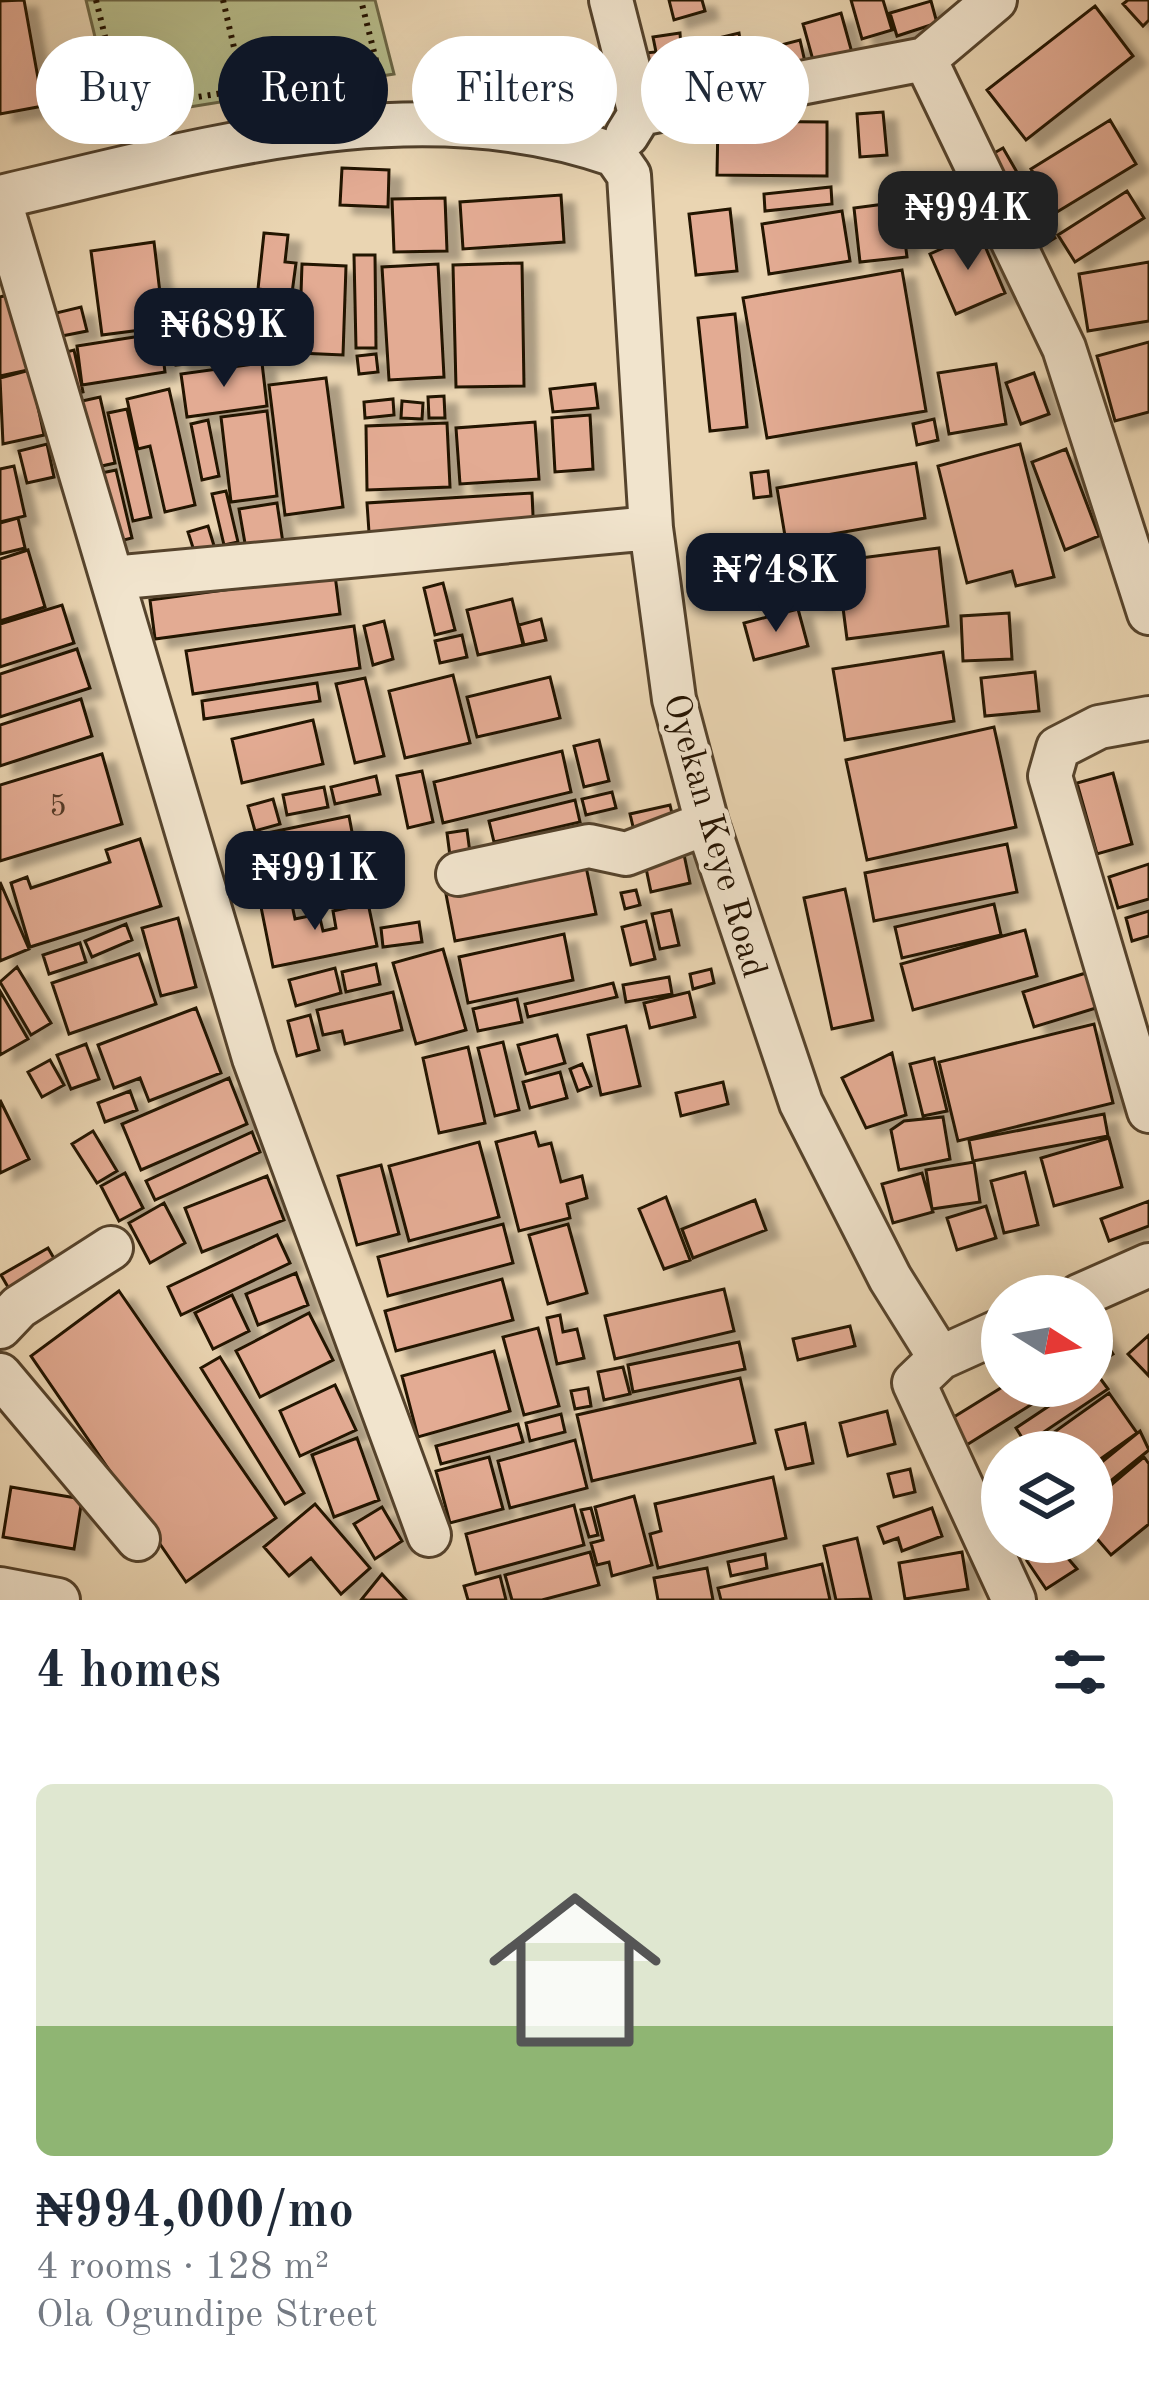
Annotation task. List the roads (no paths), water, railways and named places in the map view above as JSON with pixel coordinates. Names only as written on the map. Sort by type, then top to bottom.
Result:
[{"type":"street","points":[[429,1535],[254,1058],[0,199],[248,141],[431,120],[614,155],[640,114],[611,0]]},
{"type":"street","points":[[640,114],[925,59],[995,0]]},
{"type":"street","points":[[925,59],[1064,348],[1149,613]]},
{"type":"street","name":"Oyekan Keye Road","points":[[614,155],[629,175],[635,224],[652,528],[674,699],[707,823],[801,1103],[890,1278],[940,1358]]},
{"type":"street","points":[[112,578],[652,528]]},
{"type":"street","points":[[1149,718],[1099,728],[1058,748],[1050,776],[1149,1111]]},
{"type":"street","points":[[458,874],[589,846],[626,854],[707,823]]},
{"type":"street","points":[[0,1327],[19,1307],[111,1248]]},
{"type":"street","points":[[1113,1281],[1149,1265]]},
{"type":"street","points":[[981,1339],[940,1358],[914,1383],[1014,1600]]},
{"type":"street","points":[[0,1375],[139,1539]]},
{"type":"street","points":[[0,1589],[58,1600]]}]
